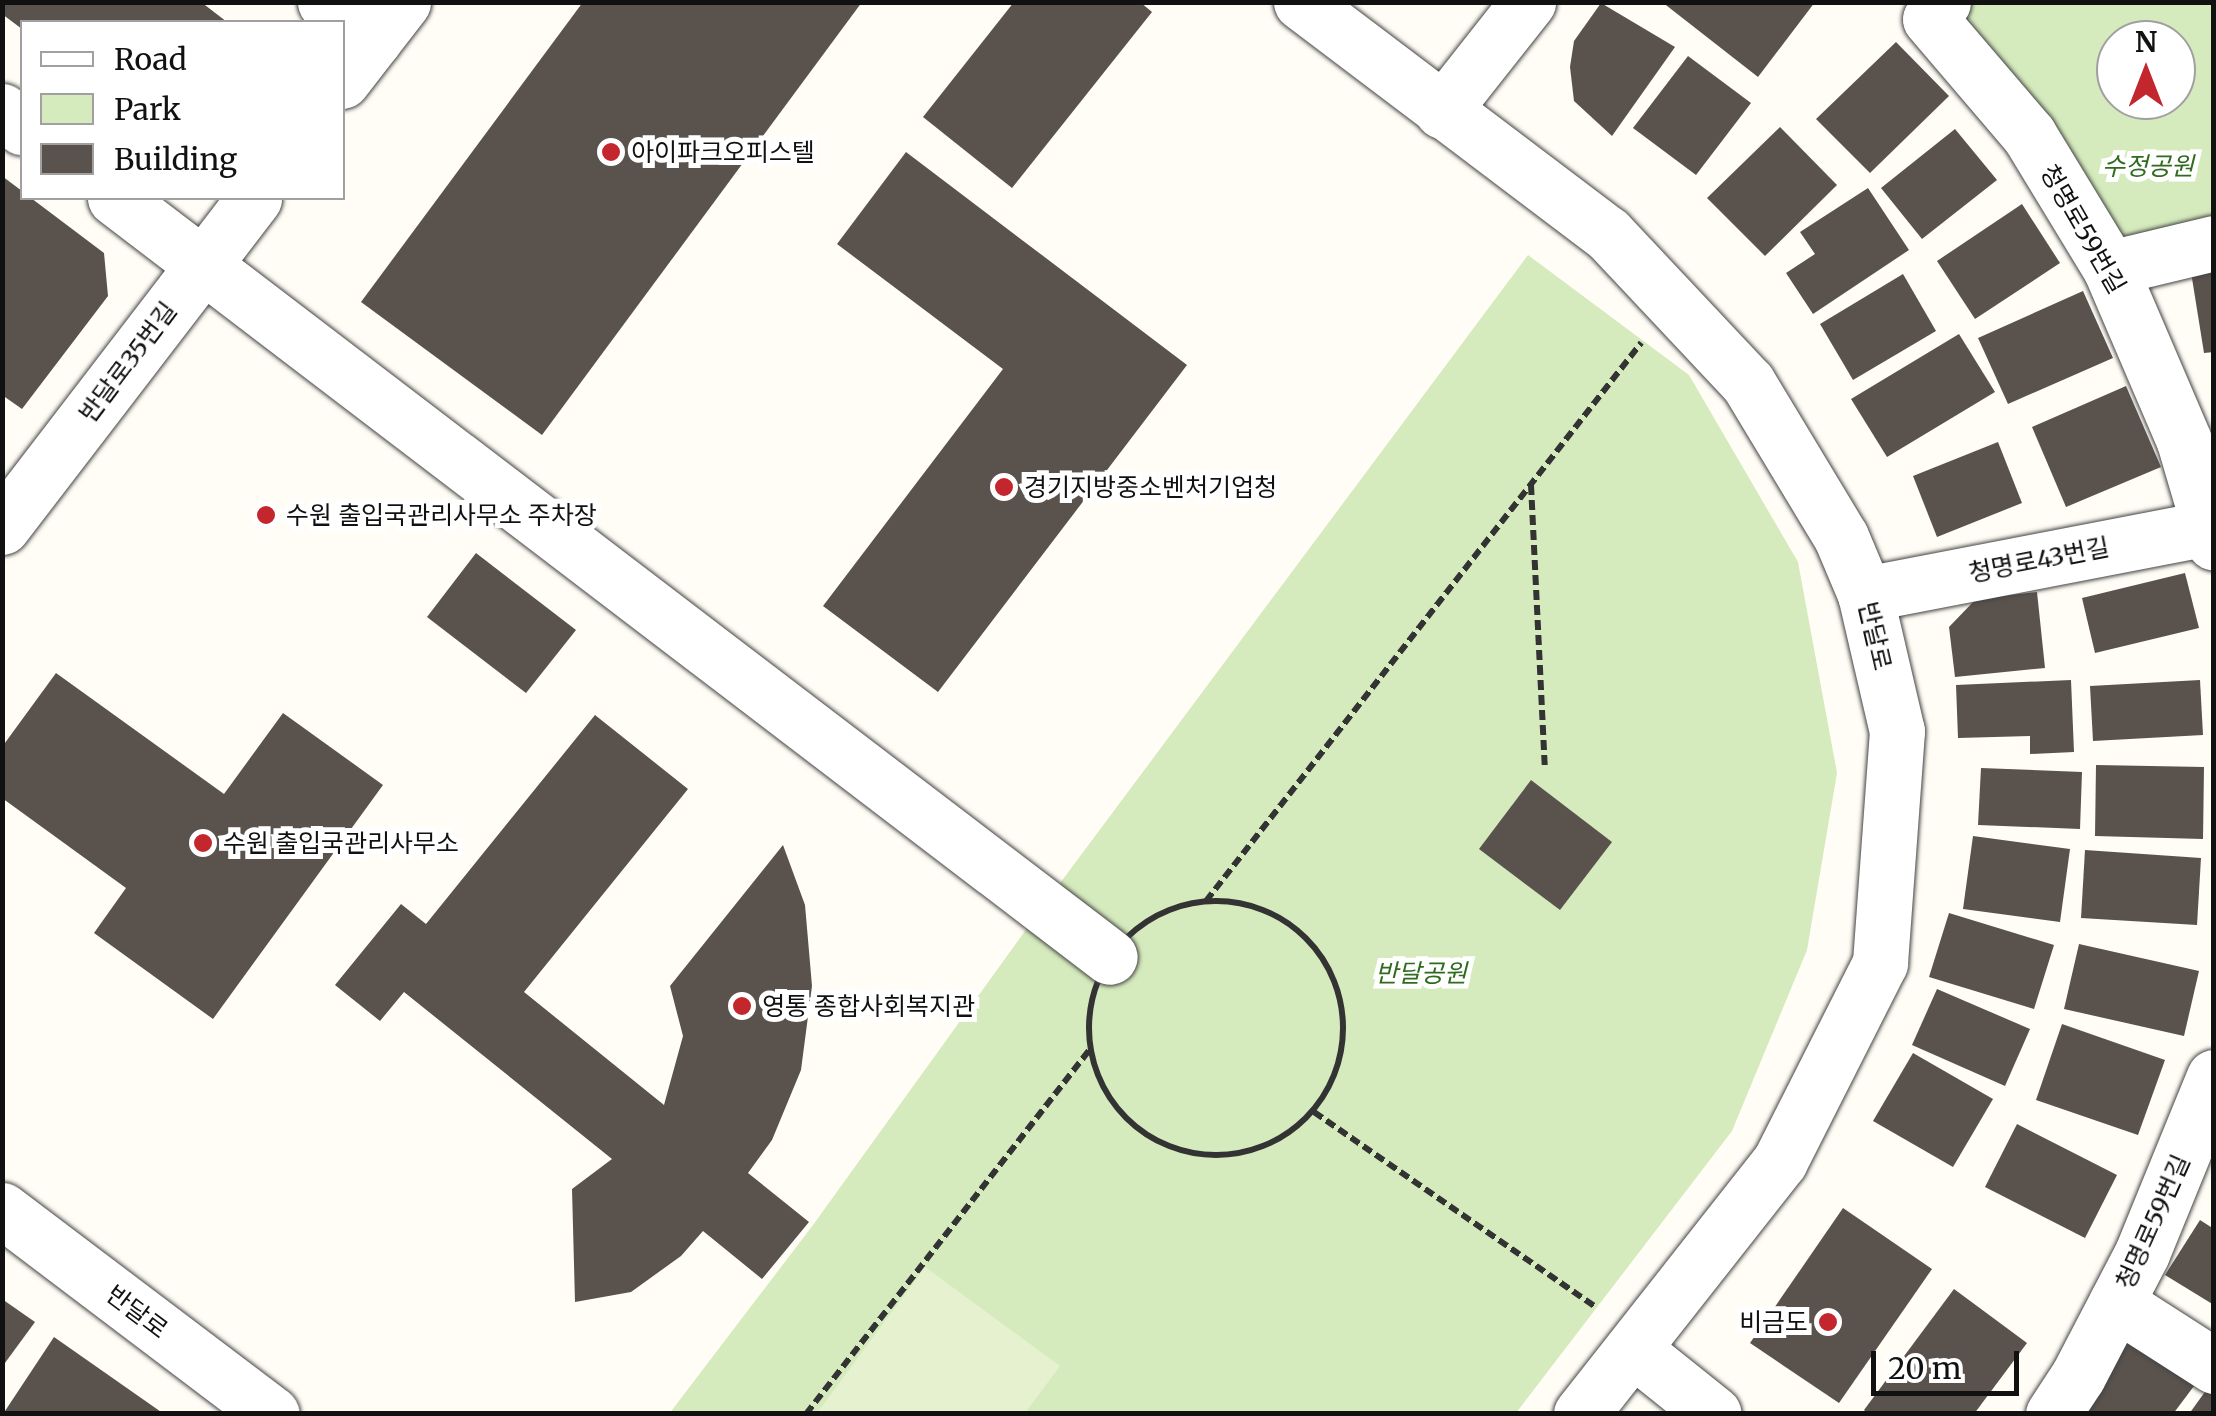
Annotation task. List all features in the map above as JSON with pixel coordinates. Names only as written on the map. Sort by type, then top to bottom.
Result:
[{"type":"street","points":[[325,2],[373,41]]},
{"type":"street","name":"반달로","points":[[1302,2],[1608,234],[1748,383],[1842,537],[1865,594],[1897,731],[1880,963],[1780,1161],[1619,1332],[1582,1414]]},
{"type":"street","points":[[1442,111],[1528,2]]},
{"type":"street","name":"청명로59번길","points":[[1942,2],[1930,19],[2029,135],[2110,268],[2184,441],[2212,533]]},
{"type":"street","points":[[118,200],[1110,956]]},
{"type":"street","name":"반달로35번길","points":[[10,502],[252,200]]},
{"type":"street","points":[[2110,268],[2214,243]]},
{"type":"street","name":"청명로43번길","points":[[1865,594],[2212,533]]},
{"type":"street","name":"청명로59번길","points":[[2053,1414],[2142,1253],[2214,1078]]},
{"type":"street","name":"반달로","points":[[2,1210],[272,1414]]},
{"type":"street","points":[[2116,1303],[2214,1366]]},
{"type":"street","points":[[1619,1332],[1714,1414]]},
{"type":"path","points":[[1205,902],[1648,334]]},
{"type":"path","points":[[1531,484],[1545,768]]},
{"type":"path","points":[[1205,902],[1240,902],[1282,917],[1316,946],[1336,979],[1345,1027],[1337,1074],[1314,1112],[1265,1148],[1230,1156],[1186,1152],[1147,1136],[1118,1110],[1095,1071],[1088,1027],[1094,989],[1110,956],[1141,924],[1161,912],[1205,902]]},
{"type":"path","points":[[806,1414],[1091,1048]]},
{"type":"path","points":[[1314,1112],[1619,1332]]},
{"type":"green space","name":"수정공원","points":[[1966,3],[2213,3],[2213,237],[2126,254],[1955,17]]},
{"type":"green space","name":"반달공원","points":[[1528,255],[1689,375],[1798,562],[1837,773],[1807,950],[1732,1131],[1516,1413],[669,1414],[813,1225],[1043,906]]},
{"type":"green space","points":[[925,1267],[1060,1366],[1025,1413],[817,1413]]},
{"type":"building","points":[[2,2],[201,2],[224,20],[20,20],[20,28],[2,14]]},
{"type":"building","name":"아이파크오피스텔","points":[[583,2],[862,2],[542,435],[361,302]]},
{"type":"building","points":[[1014,2],[1140,2],[1152,12],[1012,188],[923,117]]},
{"type":"building","points":[[1662,2],[1815,2],[1758,77]]},
{"type":"building","points":[[1601,3],[1675,47],[1612,136],[1574,101],[1570,67],[1574,41]]},
{"type":"building","points":[[1896,42],[1949,96],[1870,173],[1816,119]]},
{"type":"building","points":[[1688,56],[1751,103],[1696,175],[1633,128]]},
{"type":"building","points":[[1780,127],[1837,185],[1765,256],[1707,198]]},
{"type":"building","points":[[1955,129],[1997,180],[1922,239],[1881,188]]},
{"type":"building","name":"경기지방중소벤처기업청","points":[[906,152],[1187,365],[938,692],[823,606],[1003,369],[837,244]]},
{"type":"building","points":[[2,176],[20,190],[20,200],[34,200],[104,253],[108,296],[22,409],[2,395]]},
{"type":"building","points":[[1868,188],[1909,250],[1813,314],[1786,273],[1815,254],[1800,232]]},
{"type":"building","points":[[2022,204],[2060,263],[1975,319],[1937,261]]},
{"type":"building","points":[[2214,268],[2214,352],[2204,353],[2191,272]]},
{"type":"building","points":[[1903,274],[1936,331],[1853,380],[1820,324]]},
{"type":"building","points":[[2083,291],[2113,358],[2008,404],[1978,338]]},
{"type":"building","points":[[1959,334],[1995,392],[1887,457],[1851,399]]},
{"type":"building","points":[[2126,386],[2161,467],[2066,507],[2032,427]]},
{"type":"building","points":[[1998,442],[2022,503],[1937,537],[1913,476]]},
{"type":"building","points":[[476,553],[576,630],[526,693],[427,617]]},
{"type":"building","points":[[2185,573],[2199,628],[2095,653],[2082,598]]},
{"type":"building","points":[[2037,592],[2045,668],[1955,677],[1949,627],[1976,599]]},
{"type":"building","name":"수원 출입국관리사무소","points":[[56,673],[224,794],[283,713],[383,785],[213,1019],[94,933],[126,888],[2,798],[2,747]]},
{"type":"building","points":[[2071,680],[2074,752],[2030,754],[2030,736],[1958,738],[1956,685]]},
{"type":"building","points":[[2200,680],[2203,735],[2093,741],[2090,686]]},
{"type":"building","name":"영통 종합사회복지관","points":[[595,715],[688,789],[524,992],[664,1105],[683,1036],[670,986],[783,845],[805,905],[812,986],[801,1070],[772,1140],[748,1173],[809,1222],[762,1279],[703,1231],[681,1256],[631,1292],[575,1302],[572,1189],[612,1159],[404,992],[380,1021],[335,985],[401,904],[426,924]]},
{"type":"building","points":[[2096,765],[2204,767],[2203,839],[2095,836]]},
{"type":"building","points":[[1981,768],[2082,772],[2080,829],[1978,825]]},
{"type":"building","points":[[1531,780],[1612,842],[1560,910],[1479,849]]},
{"type":"building","points":[[1973,836],[2070,849],[2060,922],[1963,909]]},
{"type":"building","points":[[2085,850],[2201,858],[2197,925],[2081,918]]},
{"type":"building","points":[[1949,913],[2054,945],[2034,1009],[1929,977]]},
{"type":"building","points":[[2079,944],[2199,971],[2184,1036],[2064,1009]]},
{"type":"building","points":[[1937,989],[2030,1029],[2005,1086],[1912,1045]]},
{"type":"building","points":[[2062,1024],[2165,1060],[2138,1135],[2036,1100]]},
{"type":"building","points":[[1913,1053],[1993,1099],[1953,1167],[1873,1121]]},
{"type":"building","points":[[2017,1124],[2117,1175],[2085,1238],[1985,1187]]},
{"type":"building","points":[[1843,1208],[1932,1269],[1839,1403],[1750,1343]]},
{"type":"building","points":[[2200,1220],[2214,1229],[2214,1305],[2165,1275]]},
{"type":"building","points":[[1954,1289],[2027,1343],[1974,1414],[1868,1414],[1864,1410]]},
{"type":"building","points":[[2,1299],[35,1322],[2,1367]]},
{"type":"building","points":[[54,1337],[164,1414],[3,1414]]},
{"type":"building","points":[[2120,1338],[2203,1374],[2173,1414],[2064,1414]]},
{"type":"building","points":[[2207,1389],[2214,1394],[2214,1414],[2189,1414]]},
{"type":"place","name":"아이파크오피스텔","points":[[611,152]]},
{"type":"place","name":"경기지방중소벤처기업청","points":[[1004,487]]},
{"type":"place","name":"수원 출입국관리사무소 주차장","points":[[266,515]]},
{"type":"place","name":"수원 출입국관리사무소","points":[[203,843]]},
{"type":"place","name":"영통 종합사회복지관","points":[[742,1006]]},
{"type":"place","name":"비금도","points":[[1828,1322]]}]
